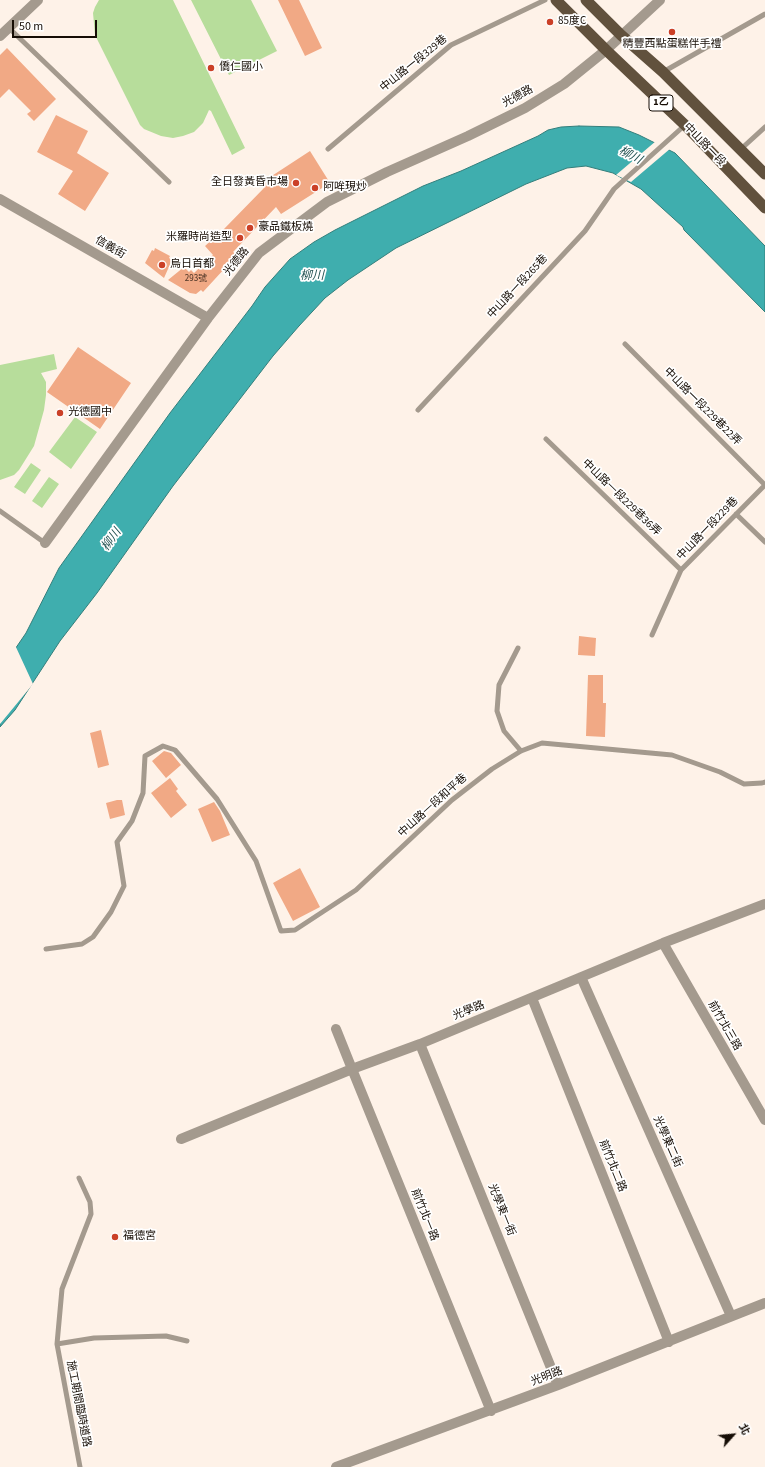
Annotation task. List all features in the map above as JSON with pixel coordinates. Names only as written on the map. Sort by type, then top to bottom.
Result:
[{"type":"main road","name":"中山路一段","points":[[556,0],[614,43],[663,72],[764,172]]},
{"type":"main road","name":"中山路一段","points":[[586,0],[614,43],[685,125],[765,208]]},
{"type":"street","points":[[0,36],[38,0]]},
{"type":"street","name":"光德路","points":[[45,542],[208,318],[259,253],[327,202],[387,172],[468,136],[525,108],[564,84],[614,43],[660,0]]},
{"type":"street","name":"信義街","points":[[0,199],[208,318]]},
{"type":"street","name":"光學路","points":[[181,1139],[352,1069],[420,1044],[663,943],[765,904]]},
{"type":"street","name":"前竹北三路","points":[[663,943],[765,1120]]},
{"type":"street","name":"光學東二街","points":[[581,978],[731,1316]]},
{"type":"street","name":"前竹北二路","points":[[532,998],[669,1342]]},
{"type":"street","name":"前竹北一路","points":[[336,1029],[491,1411]]},
{"type":"street","name":"光學東一街","points":[[420,1044],[558,1385]]},
{"type":"street","name":"光明路","points":[[336,1467],[491,1411],[765,1303]]},
{"type":"lane","name":"中山路一段329巷","points":[[328,149],[451,45],[545,0]]},
{"type":"lane","points":[[663,72],[765,14]]},
{"type":"lane","points":[[9,28],[169,182]]},
{"type":"lane","name":"中山路一段265巷","points":[[418,410],[585,231],[614,189],[685,125]]},
{"type":"lane","points":[[741,149],[765,127]]},
{"type":"lane","name":"中山路一段229巷22弄","points":[[625,344],[765,485]]},
{"type":"lane","name":"中山路一段229巷36弄","points":[[546,440],[681,570]]},
{"type":"lane","name":"中山路一段229巷","points":[[652,635],[681,570],[765,485]]},
{"type":"lane","points":[[0,511],[45,542]]},
{"type":"lane","points":[[736,514],[765,542]]},
{"type":"lane","points":[[518,648],[499,685],[497,711],[504,731],[521,751]]},
{"type":"lane","name":"中山路一段和平巷","points":[[46,949],[82,944],[93,937],[111,912],[124,886],[117,842],[132,821],[143,793],[145,756],[163,746],[174,750],[217,799],[256,862],[281,931],[295,930],[356,890],[452,800],[492,769],[521,751],[542,743],[672,755],[720,772],[744,784],[765,782]]},
{"type":"lane","name":"施工期間臨時道路","points":[[79,1178],[90,1202],[91,1214],[62,1289],[57,1344],[80,1467]]},
{"type":"lane","points":[[57,1344],[94,1338],[166,1336],[187,1341]]},
{"type":"green space","points":[[99,0],[173,0],[245,148],[232,155],[211,111],[209,110],[203,123],[194,132],[183,136],[173,138],[161,136],[144,129],[140,125],[95,35],[93,13]]},
{"type":"green space","points":[[191,0],[251,0],[277,51],[229,75]]},
{"type":"green space","points":[[54,354],[57,369],[41,373],[46,382],[46,395],[44,410],[34,446],[19,470],[14,475],[0,480],[0,365]]},
{"type":"green space","points":[[75,417],[97,432],[71,469],[49,452]]},
{"type":"green space","points":[[31,463],[41,470],[25,494],[14,487]]},
{"type":"green space","points":[[49,477],[59,484],[42,508],[32,501]]},
{"type":"water","name":"柳川","points":[[561,127],[619,127],[675,153],[765,246],[765,312],[684,230],[683,227],[641,189],[613,173],[586,166],[567,168],[526,184],[396,248],[348,280],[325,298],[273,356],[173,486],[97,593],[60,641],[15,710],[0,727],[0,666],[11,655],[26,633],[59,568],[170,413],[265,287],[290,259],[314,242],[335,230],[423,186],[461,171],[548,130]]},
{"type":"pier","points":[[656,141],[671,148],[631,182],[616,175]]},
{"type":"pier","points":[[15,645],[33,684],[0,724],[0,663],[10,653]]},
{"type":"building","points":[[278,0],[299,0],[322,48],[305,56]]},
{"type":"building","points":[[7,48],[56,99],[34,121],[27,114],[31,111],[9,89],[0,98],[0,55]]},
{"type":"building","points":[[56,115],[88,131],[77,153],[109,173],[85,211],[58,194],[73,171],[37,152]]},
{"type":"building","points":[[310,151],[330,183],[281,214],[276,207],[233,252],[237,255],[203,292],[201,290],[196,294],[190,293],[168,280],[184,267],[189,272],[191,270],[194,273],[213,255],[205,246],[264,188],[261,183]]},
{"type":"building","points":[[155,248],[170,256],[169,258],[172,260],[164,278],[145,263],[152,250],[154,251]]},
{"type":"building","points":[[78,347],[131,383],[100,429],[47,392]]},
{"type":"building","points":[[579,636],[596,638],[595,656],[578,655]]},
{"type":"building","points":[[588,675],[603,675],[603,703],[606,703],[605,737],[586,736]]},
{"type":"building","points":[[101,730],[109,765],[98,768],[90,733]]},
{"type":"building","points":[[164,751],[171,753],[181,765],[166,778],[152,761]]},
{"type":"building","points":[[170,778],[178,789],[176,791],[187,805],[171,818],[151,793]]},
{"type":"building","points":[[122,800],[125,815],[110,819],[106,803]]},
{"type":"building","points":[[214,802],[220,811],[230,835],[212,842],[198,809]]},
{"type":"building","points":[[300,868],[320,907],[293,921],[273,883]]},
{"type":"place","name":"85度C","points":[[550,22]]},
{"type":"place","name":"精豐西點蛋糕伴手禮","points":[[672,32]]},
{"type":"place","name":"僑仁國小","points":[[211,68]]},
{"type":"place","name":"全日發黃昏市場","points":[[296,183]]},
{"type":"place","name":"阿哞現炒","points":[[315,188]]},
{"type":"place","name":"豪品鐵板燒","points":[[250,228]]},
{"type":"place","name":"米羅時尚造型","points":[[240,238]]},
{"type":"place","name":"烏日首都","points":[[162,265]]},
{"type":"place","name":"光德國中","points":[[60,413]]},
{"type":"place","name":"福德宮","points":[[115,1237]]}]
